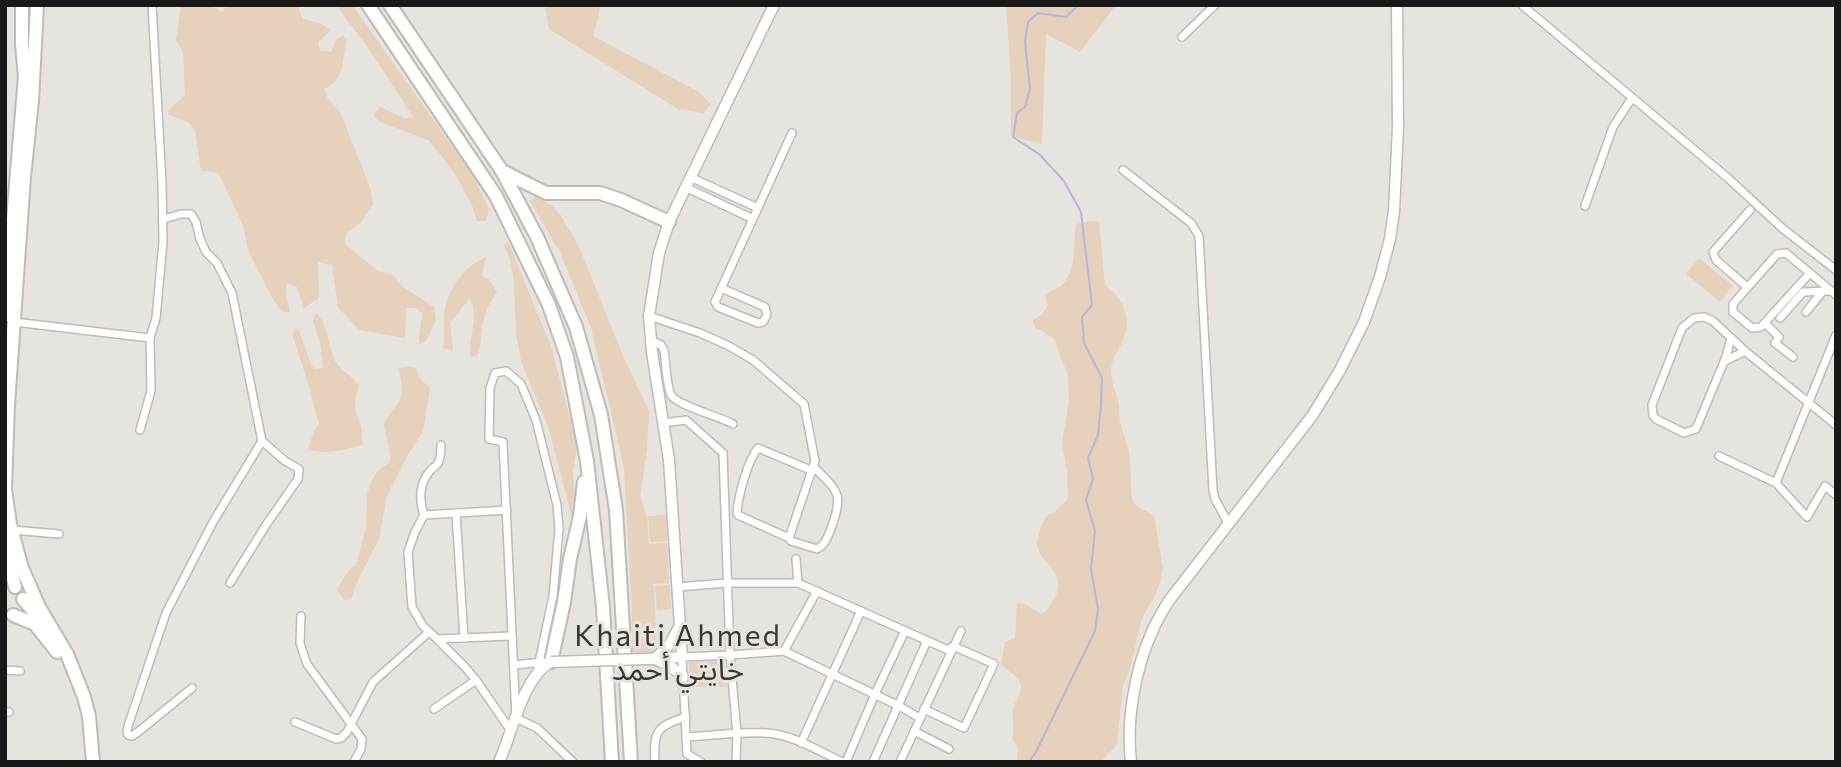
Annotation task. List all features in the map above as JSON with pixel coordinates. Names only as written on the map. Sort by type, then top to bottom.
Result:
[{"type":"highway","points":[[22,5],[25,78]]},
{"type":"highway","points":[[30,5],[7,250],[10,319],[5,489],[10,586],[21,594],[67,654]]},
{"type":"highway","points":[[10,319],[32,101],[37,5]]},
{"type":"highway","points":[[368,5],[496,196],[549,305],[567,357],[587,461],[603,607],[612,762]]},
{"type":"highway","points":[[390,5],[502,170],[537,236],[576,327],[601,415],[616,510],[631,762]]},
{"type":"highway","points":[[502,170],[546,193],[600,193],[668,222]]},
{"type":"highway","points":[[522,209],[525,194],[539,190]]},
{"type":"highway","points":[[542,666],[565,597],[587,461]]},
{"type":"highway","points":[[8,526],[33,594],[77,676],[87,707],[93,762]]},
{"type":"highway","points":[[9,615],[20,609],[23,599]]},
{"type":"highway","points":[[9,615],[34,624],[59,654],[80,710],[84,762]]},
{"type":"main road","points":[[499,762],[526,689],[542,666],[682,657],[669,460],[650,340],[649,316],[659,253],[668,222],[774,5]]},
{"type":"main road","points":[[1131,762],[1131,704],[1151,633],[1168,602],[1312,416],[1339,373],[1364,322],[1380,277],[1394,211],[1398,127],[1397,5]]},
{"type":"main road","points":[[651,659],[670,644],[680,626]]},
{"type":"main road","points":[[651,659],[670,666],[683,676]]},
{"type":"street","points":[[140,430],[151,391],[150,338],[156,318],[164,219],[152,5]]},
{"type":"street","points":[[1182,37],[1215,5]]},
{"type":"street","points":[[1522,5],[1728,178],[1782,228],[1836,270]]},
{"type":"street","points":[[1585,206],[1613,127],[1632,98]]},
{"type":"street","points":[[721,288],[765,307],[767,315],[763,322],[758,323],[716,305],[715,302],[721,288],[792,133]]},
{"type":"street","points":[[1123,170],[1191,223],[1199,236],[1213,490],[1214,499],[1228,523]]},
{"type":"street","points":[[690,177],[758,208]]},
{"type":"street","points":[[685,187],[753,219]]},
{"type":"street","points":[[1747,288],[1716,260],[1713,252],[1749,210]]},
{"type":"street","points":[[164,219],[191,214],[196,222],[206,252],[217,263],[232,293],[262,441],[299,469],[300,474],[230,583]]},
{"type":"street","points":[[1810,273],[1761,327],[1752,328],[1733,312],[1732,304],[1777,254],[1786,253],[1810,273],[1830,292]]},
{"type":"street","points":[[1780,318],[1803,292],[1830,292]]},
{"type":"street","points":[[1806,312],[1830,292]]},
{"type":"street","points":[[649,316],[700,332],[729,346],[752,360],[804,404],[815,454],[814,469],[789,538]]},
{"type":"street","points":[[1731,338],[1696,429],[1684,433],[1656,419],[1652,410],[1653,401],[1680,332],[1685,324],[1694,318],[1709,319],[1836,425]]},
{"type":"street","points":[[10,319],[150,338]]},
{"type":"street","points":[[1765,323],[1779,337],[1775,344],[1793,357]]},
{"type":"street","points":[[1776,484],[1836,335]]},
{"type":"street","points":[[650,340],[661,345],[664,350],[670,393],[675,399],[733,424]]},
{"type":"street","points":[[1724,361],[1745,351]]},
{"type":"street","points":[[514,665],[542,666],[553,596],[559,529],[557,505],[536,420],[521,384],[506,371],[495,373],[490,388],[489,439],[503,442],[516,718],[537,728],[573,762]]},
{"type":"street","points":[[663,423],[686,420],[723,453],[730,655],[737,734],[736,762]]},
{"type":"street","points":[[192,688],[138,732],[132,736],[128,735],[128,726],[166,613],[213,522],[262,441]]},
{"type":"street","points":[[441,445],[439,462],[424,481],[421,494],[424,515],[408,552],[412,607],[423,626],[476,681],[512,732]]},
{"type":"street","points":[[758,448],[814,469],[839,495],[837,511],[826,541],[817,550],[738,515],[739,499],[750,463],[758,448]]},
{"type":"street","points":[[1719,456],[1776,484],[1807,517],[1825,486],[1836,495]]},
{"type":"street","points":[[424,515],[507,510]]},
{"type":"street","points":[[456,513],[464,638]]},
{"type":"street","points":[[8,526],[59,534]]},
{"type":"street","points":[[796,559],[799,583]]},
{"type":"street","points":[[677,587],[727,583],[799,583],[948,650],[953,646]]},
{"type":"street","points":[[783,651],[817,591]]},
{"type":"street","points":[[801,743],[861,611]]},
{"type":"street","points":[[301,615],[300,643],[307,664],[362,739],[354,762]]},
{"type":"street","points":[[686,737],[776,734],[844,762],[905,631]]},
{"type":"street","points":[[902,761],[961,631]]},
{"type":"street","points":[[295,722],[337,740],[341,738],[373,682],[429,632]]},
{"type":"street","points":[[437,639],[512,636]]},
{"type":"street","points":[[873,762],[927,641]]},
{"type":"street","points":[[924,709],[964,728],[994,664],[953,646]]},
{"type":"street","points":[[701,762],[687,754],[682,657],[783,651],[920,718]]},
{"type":"street","points":[[5,670],[20,671]]},
{"type":"street","points":[[435,709],[476,681]]},
{"type":"street","points":[[655,762],[657,732],[666,724],[686,717]]},
{"type":"street","points":[[914,731],[948,749]]},
{"type":"shaded area","points":[[181,5],[210,5],[222,12],[228,5],[297,5],[303,19],[319,23],[331,30],[318,42],[320,51],[331,52],[336,40],[343,35],[347,42],[340,75],[324,89],[328,99],[340,112],[370,187],[373,204],[361,222],[346,234],[345,244],[378,271],[393,275],[403,287],[434,307],[436,320],[426,341],[419,345],[422,313],[416,308],[406,308],[405,338],[359,330],[338,307],[332,265],[318,262],[319,298],[304,308],[297,287],[287,284],[290,312],[282,312],[248,251],[244,228],[219,174],[201,171],[195,130],[189,123],[168,114],[185,95],[183,52],[176,40]]},
{"type":"shaded area","points":[[336,5],[352,5],[472,174],[489,209],[486,221],[477,221],[456,175],[430,141],[380,122],[373,115],[380,107],[404,118],[414,118]]},
{"type":"shaded area","points":[[545,5],[598,5],[600,10],[593,36],[697,91],[711,104],[703,113],[678,109],[549,29]]},
{"type":"shaded area","points":[[1006,5],[1116,5],[1080,52],[1046,34],[1042,144],[1011,136],[1011,78]]},
{"type":"shaded area","points":[[536,197],[551,205],[560,214],[580,249],[623,356],[649,411],[647,451],[640,496],[647,517],[649,544],[667,543],[669,583],[652,584],[657,654],[631,654],[632,609],[624,470],[618,441],[591,328],[560,252],[530,201]]},
{"type":"shaded area","points":[[1099,222],[1105,285],[1118,297],[1125,312],[1125,336],[1111,370],[1119,403],[1120,422],[1130,458],[1132,498],[1137,506],[1154,516],[1163,568],[1160,583],[1142,618],[1130,669],[1123,685],[1117,745],[1100,762],[1017,762],[1018,749],[1012,739],[1013,715],[1021,686],[1017,678],[1001,665],[1005,642],[1015,638],[1017,604],[1026,605],[1041,614],[1049,609],[1057,592],[1056,575],[1042,557],[1037,543],[1046,517],[1068,499],[1062,443],[1069,400],[1068,374],[1055,340],[1035,328],[1033,320],[1043,314],[1048,305],[1045,296],[1061,286],[1071,271],[1076,224]]},
{"type":"shaded area","points":[[508,241],[552,349],[577,446],[573,471],[573,522],[548,426],[521,361],[516,333],[514,281],[504,245]]},
{"type":"shaded area","points":[[486,257],[482,276],[489,279],[497,292],[485,315],[478,355],[471,357],[474,313],[469,299],[450,323],[453,351],[443,348],[444,314],[448,298],[458,280]]},
{"type":"shaded area","points":[[1699,258],[1733,286],[1720,302],[1686,274]]},
{"type":"shaded area","points":[[316,313],[326,329],[335,361],[359,386],[355,409],[363,444],[329,452],[308,450],[319,424],[293,337],[294,328],[298,329],[314,369],[323,368],[320,342],[313,322]]},
{"type":"shaded area","points":[[399,368],[415,368],[430,389],[423,432],[408,454],[387,495],[379,539],[351,599],[344,600],[337,589],[349,570],[356,565],[366,528],[367,495],[372,480],[378,471],[390,462],[384,423],[400,398],[402,387]]},
{"type":"shaded area","points":[[666,515],[667,541],[650,542],[648,516]]},
{"type":"shaded area","points":[[670,585],[671,609],[657,610],[655,586]]},
{"type":"shaded area","points":[[727,660],[727,687],[690,687],[689,662]]},
{"type":"waterway","points":[[1029,762],[1095,631],[1098,609],[1091,569],[1095,531],[1086,500],[1093,479],[1088,458],[1098,435],[1102,378],[1084,343],[1082,317],[1092,305],[1081,212],[1064,181],[1039,154],[1013,137],[1017,113],[1025,107],[1030,89],[1025,42],[1028,22],[1038,13],[1066,17],[1078,5]]},
{"type":"district","name":"Khaiti Ahmed خايتي أحمد","points":[[678,653]]}]
